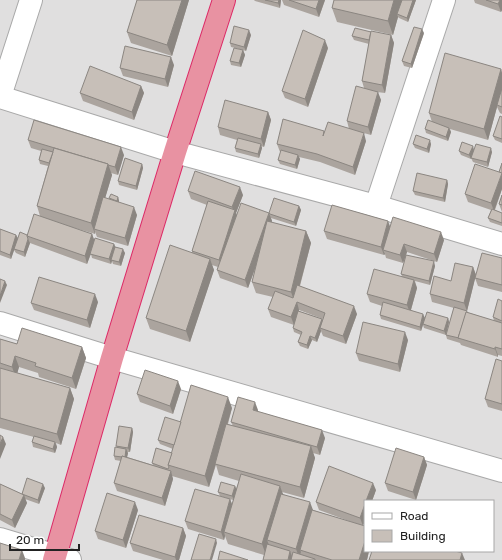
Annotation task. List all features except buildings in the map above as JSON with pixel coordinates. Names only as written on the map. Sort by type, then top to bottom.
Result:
[{"type":"highway","points":[[60,559],[112,358],[175,152],[224,0]]},
{"type":"street","points":[[31,0],[0,96],[175,152],[376,206],[502,244]]},
{"type":"street","points":[[376,206],[444,0]]},
{"type":"street","points":[[0,323],[112,358],[502,471]]},
{"type":"street","points":[[0,539],[60,559]]},
{"type":"shaded area","points":[[0,0],[502,0],[502,560],[0,560]]}]
